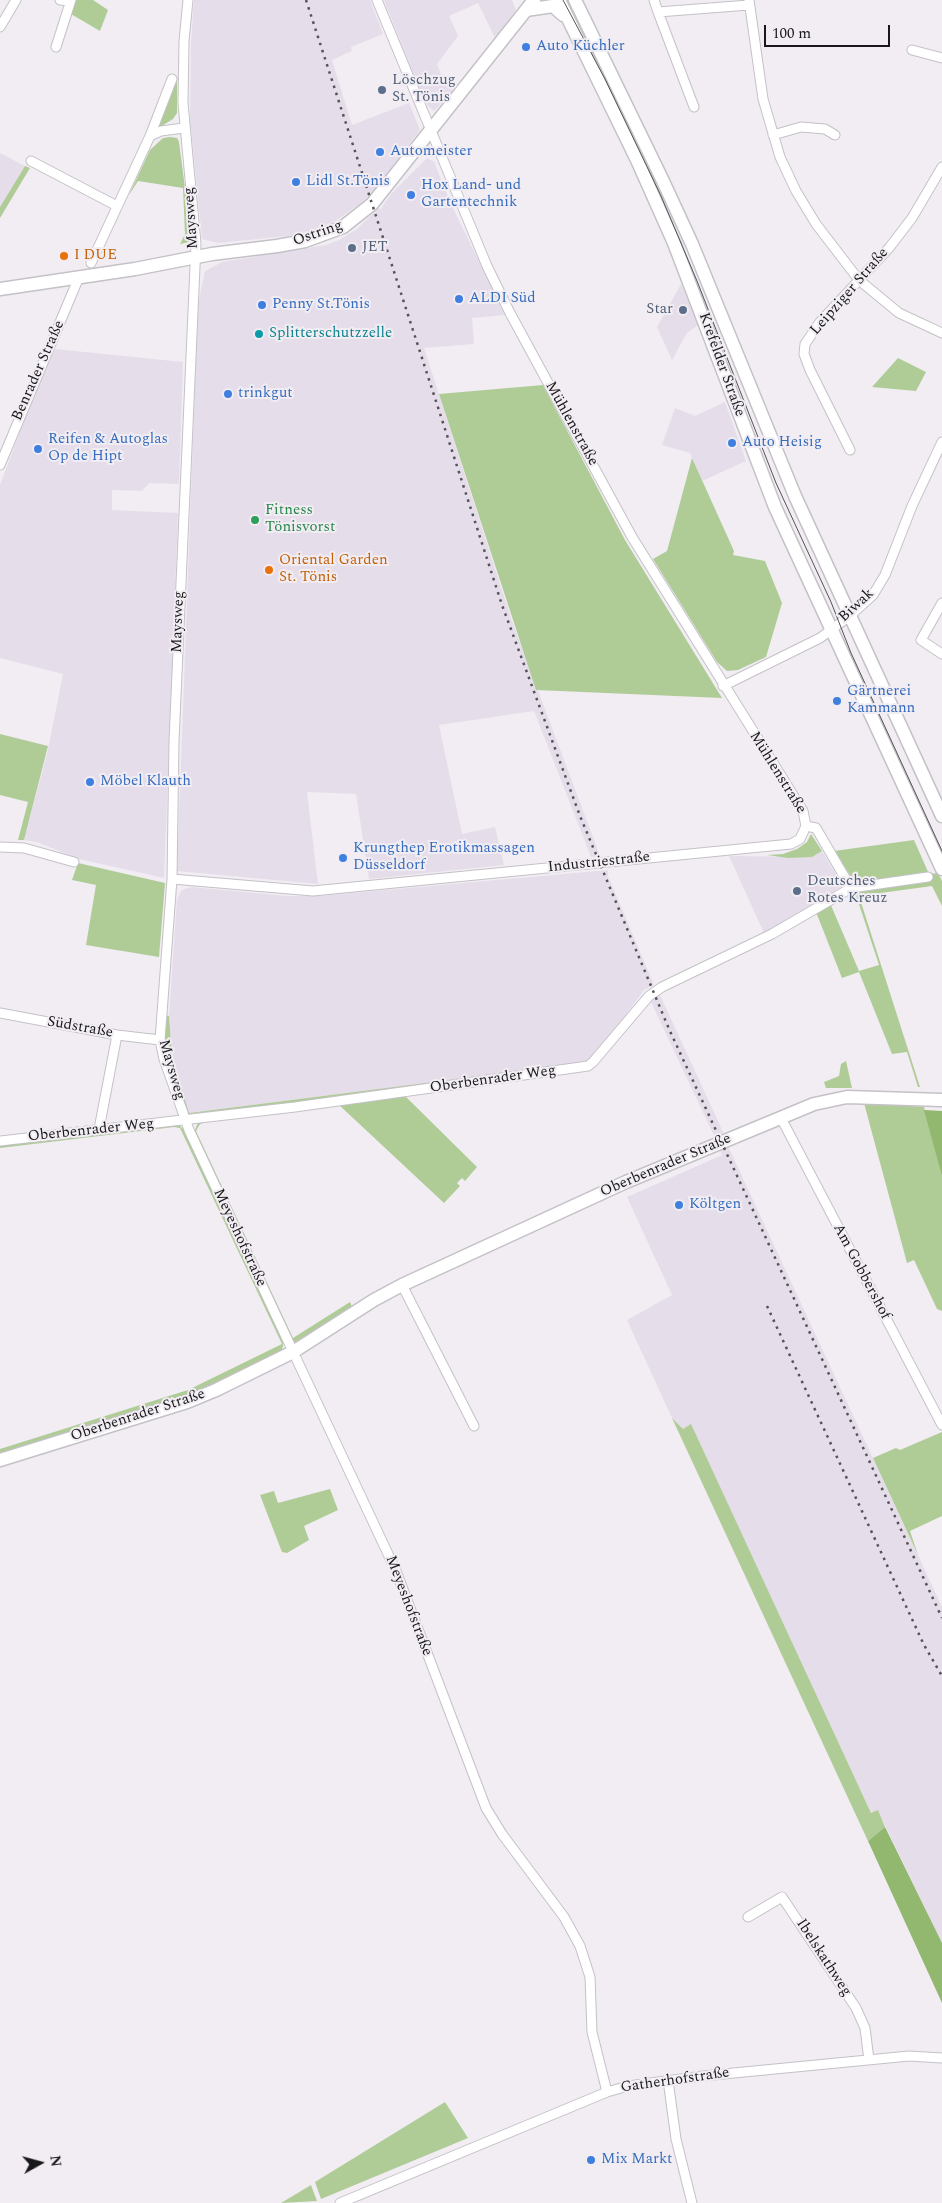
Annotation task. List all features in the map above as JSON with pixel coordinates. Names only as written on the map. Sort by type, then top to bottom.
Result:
[{"type":"main road","name":"Krefelder Straße","points":[[558,0],[621,126],[674,243],[705,320],[760,472],[942,869]]},
{"type":"main road","name":"Krefelder Straße","points":[[575,0],[668,190],[768,434],[942,816]]},
{"type":"main road","name":"Ostring","points":[[0,288],[135,270],[195,258],[305,241],[343,227],[372,204],[530,5]]},
{"type":"main road","points":[[530,5],[552,6],[568,21]]},
{"type":"main road","name":"Oberbenrader Straße","points":[[0,1460],[187,1402],[293,1352],[374,1300],[402,1285],[626,1182],[814,1104],[847,1097],[942,1100]]},
{"type":"street","points":[[0,27],[16,0]]},
{"type":"street","points":[[56,47],[70,1],[60,0]]},
{"type":"street","points":[[150,136],[184,128],[184,41],[188,0]]},
{"type":"street","name":"Mühlenstraße","points":[[377,0],[487,266],[510,314],[632,537],[803,812],[806,826]]},
{"type":"street","points":[[654,0],[694,107]]},
{"type":"street","points":[[658,12],[749,2],[760,85],[773,135],[796,191],[816,224],[859,280],[899,313],[942,332]]},
{"type":"street","points":[[912,50],[942,58]]},
{"type":"street","points":[[91,262],[150,136],[172,79]]},
{"type":"street","points":[[773,135],[801,127],[825,129],[835,135]]},
{"type":"street","name":"Maysweg","points":[[184,128],[196,244],[175,733],[172,879],[160,1040],[164,1059],[185,1117]]},
{"type":"street","points":[[31,161],[117,206]]},
{"type":"street","name":"Leipziger Straße","points":[[850,450],[804,354],[805,344],[820,322],[889,248],[912,218],[942,167]]},
{"type":"street","name":"Benrader Straße","points":[[0,465],[79,276]]},
{"type":"street","name":"Biwak","points":[[723,686],[791,653],[831,630],[851,615],[872,595],[885,575],[912,506],[942,442]]},
{"type":"street","points":[[942,603],[921,640],[942,654]]},
{"type":"street","points":[[806,826],[816,828],[851,888]]},
{"type":"street","name":"Industriestraße","points":[[172,879],[313,891],[792,844],[800,839],[806,826]]},
{"type":"street","points":[[0,847],[24,848],[74,862]]},
{"type":"street","name":"Oberbenrader Weg","points":[[0,1141],[588,1066],[653,993],[772,934],[851,888],[928,877]]},
{"type":"street","name":"Südstraße","points":[[0,1013],[117,1035],[160,1040]]},
{"type":"street","points":[[100,1127],[117,1035]]},
{"type":"street","name":"Meyeshofstraße","points":[[185,1117],[223,1204],[396,1571],[486,1808],[502,1834],[564,1917],[580,1946],[590,1977],[592,2032],[607,2092]]},
{"type":"street","name":"Am Gobbershof","points":[[781,1118],[942,1425]]},
{"type":"street","points":[[402,1285],[474,1426]]},
{"type":"street","name":"Ibelskathweg","points":[[748,1917],[782,1897],[856,2008],[865,2028],[869,2060]]},
{"type":"street","name":"Gatherhofstraße","points":[[340,2203],[607,2092],[668,2080],[909,2056],[942,2058]]},
{"type":"street","points":[[668,2080],[676,2139],[692,2203]]},
{"type":"shaded area","points":[[194,0],[370,0],[383,34],[351,47],[352,51],[332,60],[352,125],[409,103],[420,130],[374,191],[361,203],[337,220],[313,230],[288,236],[218,243],[202,239],[190,118],[191,43]]},
{"type":"shaded area","points":[[384,0],[512,0],[516,10],[495,38],[478,3],[449,16],[458,36],[437,64],[445,85],[453,91],[434,111],[428,106],[419,87]]},
{"type":"shaded area","points":[[0,153],[25,166],[0,207]]},
{"type":"shaded area","points":[[427,158],[434,162],[451,204],[505,315],[472,318],[474,344],[424,348],[512,621],[600,856],[591,857],[534,711],[439,725],[462,834],[495,827],[504,865],[369,879],[356,794],[307,792],[318,884],[177,871],[198,304],[205,271],[222,262],[326,245],[339,240],[357,229],[379,207],[380,210],[391,194]]},
{"type":"shaded area","points":[[681,284],[698,325],[687,333],[672,360],[657,327]]},
{"type":"shaded area","points":[[55,349],[183,362],[179,484],[149,483],[142,491],[112,490],[112,510],[178,513],[164,878],[79,859],[37,842],[24,840],[47,754],[63,674],[0,658],[0,485],[33,397]]},
{"type":"shaded area","points":[[725,402],[746,461],[702,481],[690,453],[662,445],[675,408],[695,416]]},
{"type":"shaded area","points":[[822,851],[843,886],[764,933],[729,856],[812,857]]},
{"type":"shaded area","points":[[608,870],[608,876],[654,985],[644,990],[591,1062],[189,1113],[172,1055],[169,1016],[177,899],[182,890],[191,887],[287,896],[319,896]]},
{"type":"shaded area","points":[[659,993],[724,1134],[715,1138],[651,1002]]},
{"type":"shaded area","points":[[727,1144],[942,1607],[942,1943],[878,1811],[871,1813],[691,1425],[683,1429],[672,1418],[627,1320],[672,1295],[627,1197],[722,1155],[719,1148]]},
{"type":"green space","points":[[76,0],[93,0],[108,10],[100,31],[71,14]]},
{"type":"green space","points":[[177,78],[177,113],[173,119],[160,127],[160,120]]},
{"type":"green space","points":[[163,138],[177,138],[179,142],[188,211],[189,242],[180,244],[185,234],[183,188],[138,181],[129,195],[150,150]]},
{"type":"green space","points":[[25,166],[30,168],[0,218],[0,207]]},
{"type":"green space","points":[[898,358],[926,372],[916,391],[872,387]]},
{"type":"green space","points":[[543,385],[625,540],[722,698],[536,690],[439,394]]},
{"type":"green space","points":[[692,458],[734,551],[733,555],[765,561],[782,603],[766,657],[738,670],[727,671],[717,662],[653,559],[667,551]]},
{"type":"green space","points":[[0,734],[48,746],[24,840],[18,840],[28,802],[0,795]]},
{"type":"green space","points":[[811,834],[822,851],[812,857],[788,858],[767,855],[783,854],[797,849],[807,842]]},
{"type":"green space","points":[[914,840],[929,874],[938,873],[942,881],[942,906],[932,886],[859,896],[920,1087],[918,1087],[907,1052],[892,1054],[859,972],[842,978],[816,912],[830,903],[859,971],[879,965],[855,892],[871,881],[857,879],[850,875],[834,851]]},
{"type":"green space","points":[[78,863],[165,883],[159,957],[86,945],[96,885],[72,880]]},
{"type":"green space","points":[[165,1015],[169,1016],[172,1055],[189,1113],[591,1062],[570,1068],[194,1116],[188,1114],[163,1038]]},
{"type":"green space","points":[[846,1061],[852,1088],[826,1088],[824,1082],[839,1076],[841,1064]]},
{"type":"green space","points":[[404,1095],[477,1167],[465,1181],[462,1178],[457,1183],[460,1186],[444,1203],[338,1104]]},
{"type":"green space","points":[[864,1103],[924,1107],[942,1177],[942,1311],[937,1309],[914,1260],[907,1263]]},
{"type":"green space","points":[[294,1110],[206,1122],[200,1124],[196,1131],[293,1338],[350,1302],[353,1309],[304,1341],[295,1342],[291,1339],[194,1132],[198,1123],[206,1120]]},
{"type":"green space","points":[[924,1110],[942,1111],[942,1177]]},
{"type":"green space","points":[[173,1124],[180,1126],[186,1132],[284,1342],[281,1353],[189,1397],[0,1456],[0,1449],[188,1390],[282,1344],[180,1128],[174,1127],[0,1148],[0,1145]]},
{"type":"green space","points":[[672,1418],[683,1429],[691,1424],[871,1813],[878,1810],[885,1827],[868,1841]]},
{"type":"green space","points":[[942,1432],[942,1516],[910,1531],[918,1555],[873,1458],[896,1448],[900,1450]]},
{"type":"green space","points":[[330,1489],[338,1510],[304,1526],[309,1540],[287,1553],[282,1552],[260,1495],[274,1491],[278,1503]]},
{"type":"green space","points":[[885,1827],[942,1943],[942,2003],[868,1841]]},
{"type":"green space","points":[[445,2102],[468,2138],[321,2199],[315,2182]]},
{"type":"green space","points":[[311,2185],[317,2201],[281,2203]]},
{"type":"tram line","points":[[563,0],[605,79],[661,196],[697,281],[776,483],[831,602],[851,653],[942,851]]},
{"type":"railway","points":[[306,0],[502,605],[580,816],[669,1029],[942,1618]]},
{"type":"railway","points":[[767,1306],[924,1645],[942,1676]]},
{"type":"place","name":"Auto Küchler","points":[[526,47]]},
{"type":"place","name":"Löschzug St. Tönis","points":[[382,90]]},
{"type":"place","name":"Automeister","points":[[380,152]]},
{"type":"place","name":"Lidl St.Tönis","points":[[296,182]]},
{"type":"place","name":"Hox Land- und Gartentechnik","points":[[411,195]]},
{"type":"place","name":"JET","points":[[352,248]]},
{"type":"place","name":"I DUE","points":[[64,256]]},
{"type":"place","name":"ALDI Süd","points":[[459,299]]},
{"type":"place","name":"Penny St.Tönis","points":[[262,305]]},
{"type":"place","name":"Star","points":[[683,310]]},
{"type":"place","name":"Splitterschutzzelle","points":[[259,334]]},
{"type":"place","name":"trinkgut","points":[[228,394]]},
{"type":"place","name":"Auto Heisig","points":[[732,443]]},
{"type":"place","name":"Reifen & Autoglas Op de Hipt","points":[[38,449]]},
{"type":"place","name":"Fitness Tönisvorst","points":[[255,520]]},
{"type":"place","name":"Oriental Garden St. Tönis","points":[[269,570]]},
{"type":"place","name":"Gärtnerei Kammann","points":[[837,701]]},
{"type":"place","name":"Möbel Klauth","points":[[90,782]]},
{"type":"place","name":"Krungthep Erotikmassagen Düsseldorf","points":[[343,858]]},
{"type":"place","name":"Deutsches Rotes Kreuz","points":[[797,891]]},
{"type":"place","name":"Költgen","points":[[679,1205]]},
{"type":"place","name":"Mix Markt","points":[[591,2160]]}]
